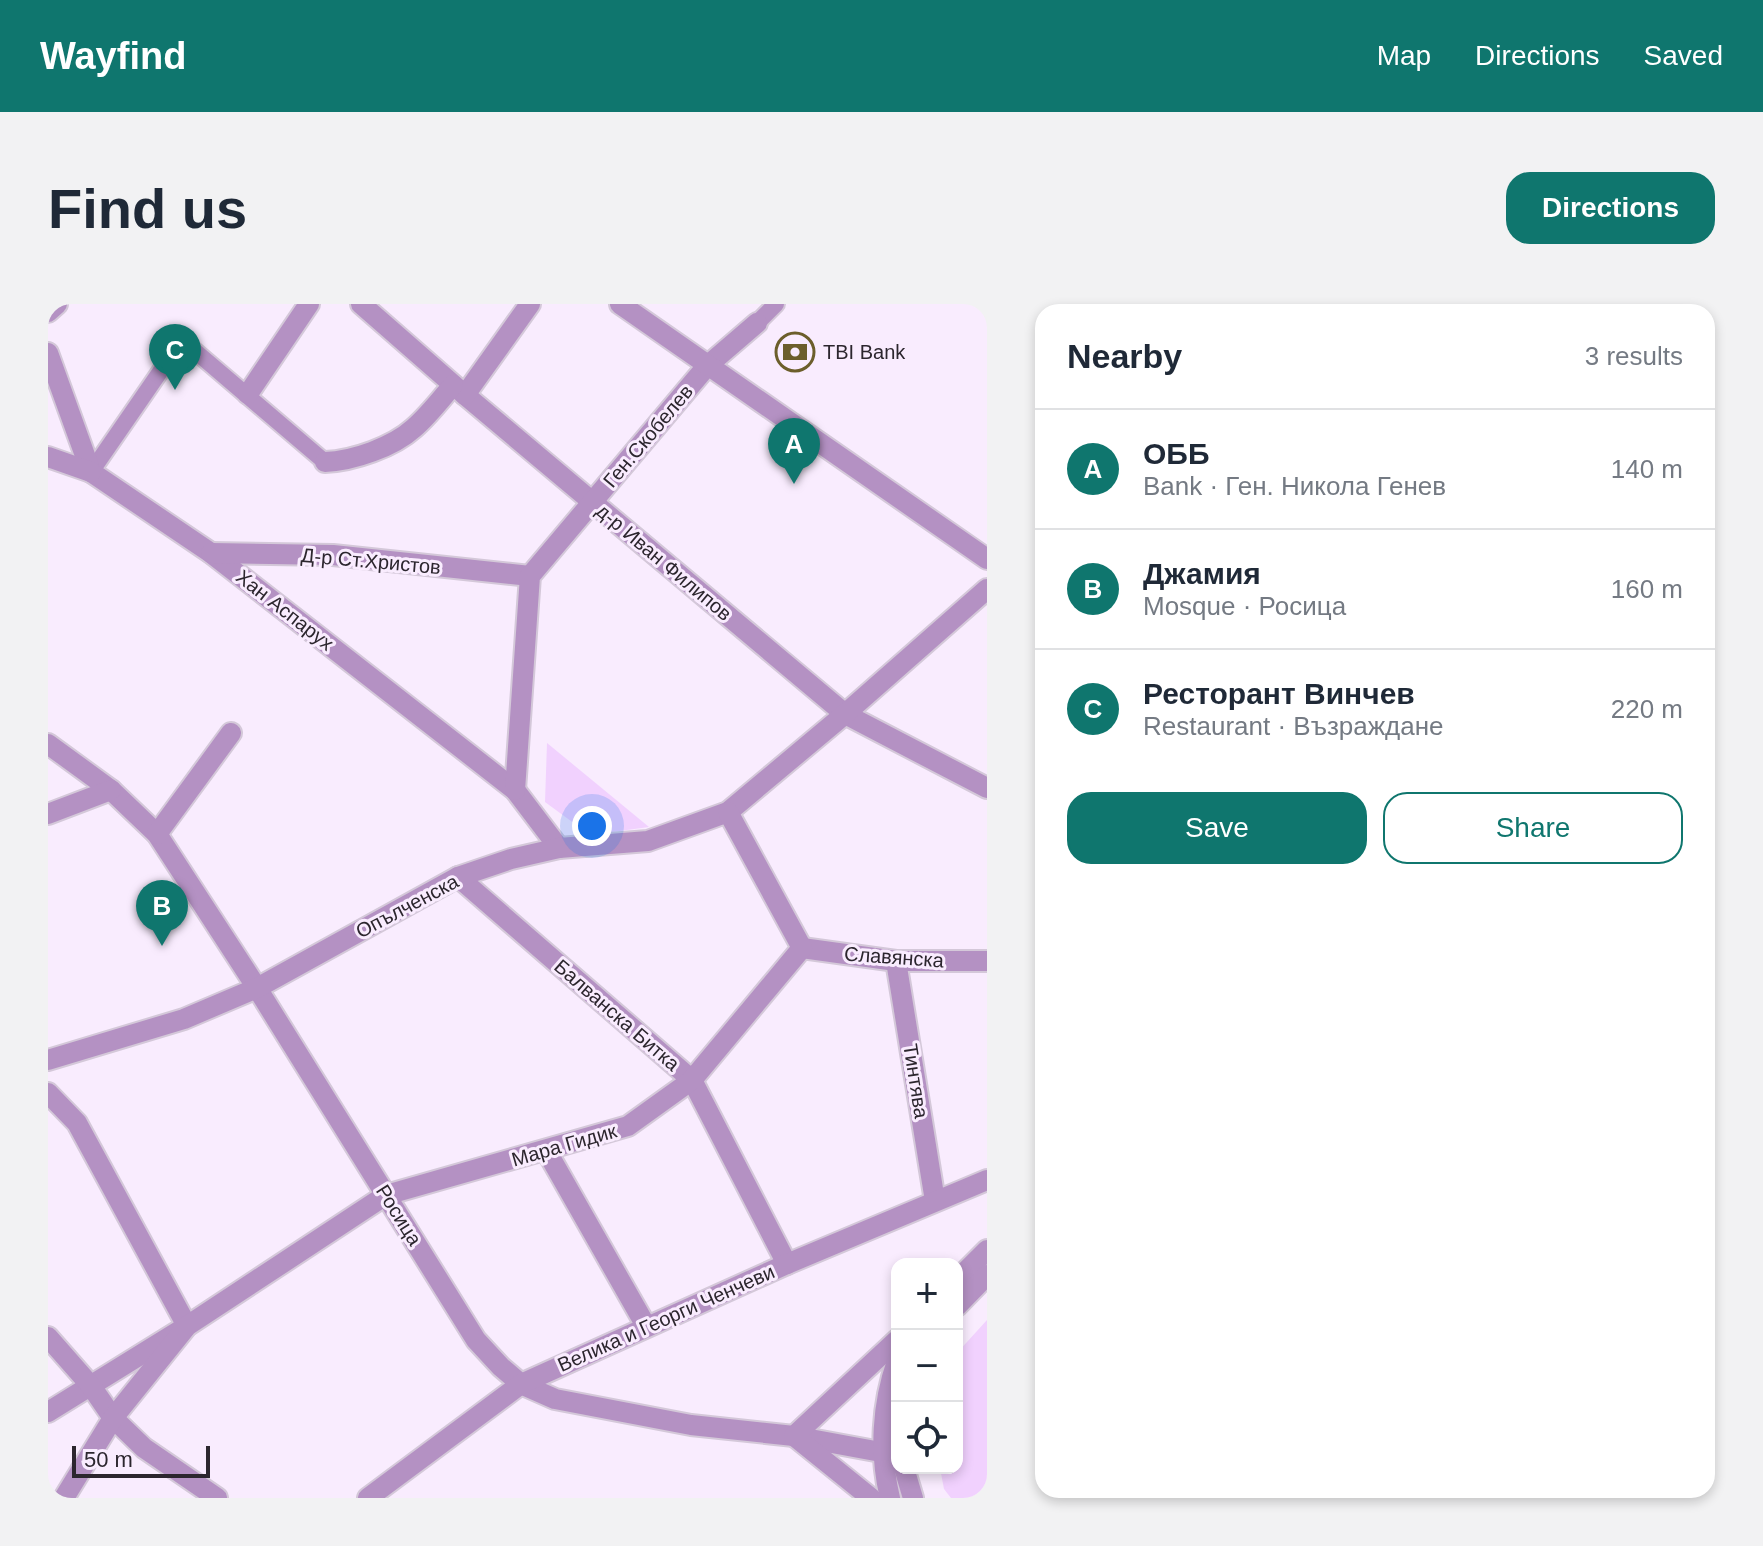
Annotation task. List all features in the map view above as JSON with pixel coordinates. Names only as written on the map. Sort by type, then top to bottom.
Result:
[{"type":"street","points":[[48,312],[57,304]]},
{"type":"street","points":[[248,394],[309,304]]},
{"type":"street","name":"д-р Иван Филипов","points":[[361,304],[845,714],[987,788]]},
{"type":"street","points":[[91,472],[182,340],[325,462],[343,461],[413,430],[459,390],[530,304]]},
{"type":"street","points":[[620,304],[987,559]]},
{"type":"street","points":[[757,323],[776,304]]},
{"type":"street","name":"Ген.Скобелев","points":[[530,576],[707,366],[757,323]]},
{"type":"street","points":[[48,353],[91,472]]},
{"type":"street","name":"Хан Аспарух","points":[[48,457],[91,472],[211,553],[515,790],[559,848]]},
{"type":"street","name":"Д-р Ст.Христов","points":[[211,553],[333,555],[530,576]]},
{"type":"street","points":[[515,790],[530,576]]},
{"type":"street","name":"Опълченска","points":[[48,1060],[184,1019],[257,988],[458,877],[511,859],[559,848],[648,841],[728,812],[987,589]]},
{"type":"street","points":[[157,834],[231,733]]},
{"type":"street","name":"Росица","points":[[48,744],[111,790],[157,834],[257,988],[476,1340],[521,1384],[555,1399],[691,1425],[794,1436],[890,1454]]},
{"type":"street","points":[[48,814],[111,790]]},
{"type":"street","points":[[728,812],[802,948]]},
{"type":"street","name":"Балванска Битка","points":[[458,877],[692,1080],[787,1264]]},
{"type":"street","name":"Славянска","points":[[802,948],[896,961],[987,961]]},
{"type":"street","name":"Мара Гидик","points":[[48,1412],[187,1326],[386,1195],[628,1126],[692,1080],[802,948]]},
{"type":"street","name":"Тинтява","points":[[896,961],[935,1201]]},
{"type":"street","points":[[48,1093],[77,1123],[187,1326]]},
{"type":"street","points":[[546,1150],[646,1326]]},
{"type":"street","name":"Велика и Георги Ченчеви","points":[[368,1498],[521,1384],[787,1264],[987,1180]]},
{"type":"street","points":[[963,1274],[987,1250]]},
{"type":"street","points":[[963,1300],[987,1275]]},
{"type":"street","name":"Мара Гидик","points":[[64,1498],[113,1418],[187,1326]]},
{"type":"street","points":[[48,1337],[91,1386],[113,1418],[144,1448],[217,1498]]},
{"type":"street","points":[[871,1498],[794,1436],[891,1346]]},
{"type":"street","points":[[890,1498],[887,1399],[891,1384]]},
{"type":"street","points":[[906,1474],[913,1498]]},
{"type":"shaded area","points":[[547,743],[649,827],[590,835],[545,802]]},
{"type":"shaded area","points":[[987,1320],[987,1498],[951,1498],[944,1489],[941,1474],[963,1474],[963,1346]]},
{"type":"place","name":"TBI Bank","points":[[795,352]]},
{"type":"place","name":"Ресторант Винчев","points":[[175,390]]},
{"type":"place","name":"ОББ","points":[[794,484]]},
{"type":"place","name":"Джамия","points":[[162,946]]}]
